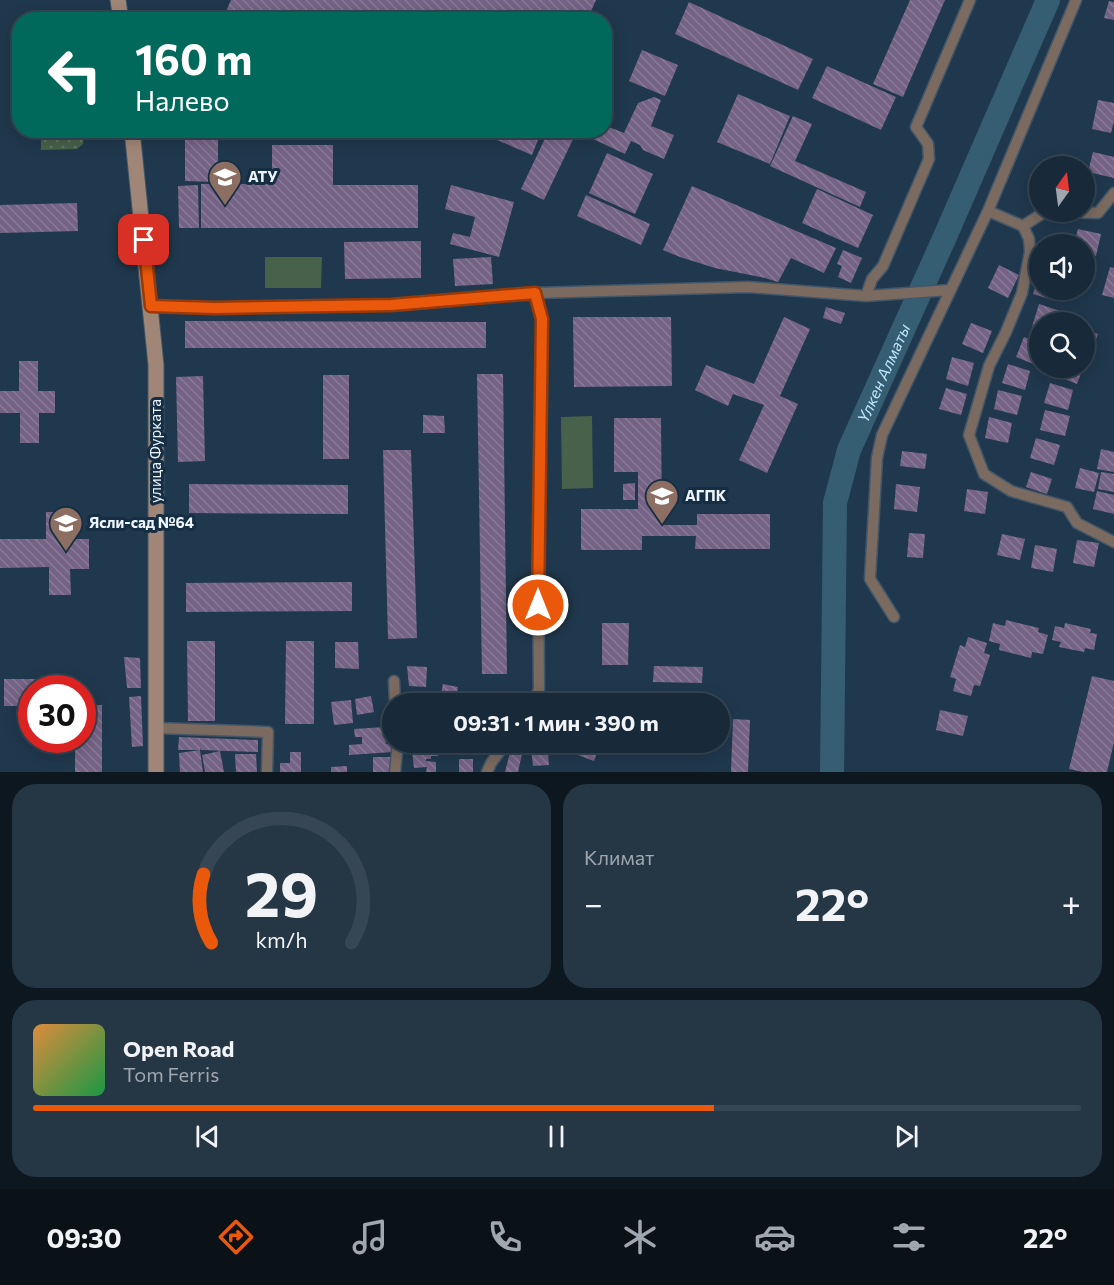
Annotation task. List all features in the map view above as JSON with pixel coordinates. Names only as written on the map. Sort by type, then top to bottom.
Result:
[{"type":"street","points":[[866,296],[872,279],[883,266],[929,159],[928,144],[916,127],[970,0]]},
{"type":"street","points":[[894,617],[870,579],[877,458],[882,435],[988,211],[1076,0]]},
{"type":"street","name":"улица Фурката","points":[[133,138],[156,365],[156,772]]},
{"type":"street","points":[[1095,213],[1098,213],[1114,193]]},
{"type":"street","points":[[988,211],[1023,226],[1029,238],[1030,252],[1022,293],[1006,332],[988,366],[969,435],[984,474],[1011,491],[1067,507],[1077,523],[1114,542]]},
{"type":"street","points":[[1023,226],[1029,222]]},
{"type":"street","points":[[151,306],[215,308],[391,305],[535,293],[748,287],[866,296],[950,290]]},
{"type":"street","points":[[535,293],[542,319],[537,693]]},
{"type":"street","points":[[394,681],[395,693]]},
{"type":"street","points":[[156,728],[268,732],[267,772]]},
{"type":"street","points":[[395,772],[397,753]]},
{"type":"street","points":[[487,772],[499,753]]},
{"type":"green space","points":[[41,138],[83,138],[83,144],[77,149],[41,150]]},
{"type":"green space","points":[[265,257],[322,257],[321,288],[265,288]]},
{"type":"green space","points":[[592,416],[593,488],[562,489],[561,417]]},
{"type":"building","points":[[231,0],[596,0],[591,12],[226,12]]},
{"type":"building","points":[[910,0],[945,0],[903,97],[873,84]]},
{"type":"building","points":[[1109,1],[1114,2],[1114,20],[1104,18]]},
{"type":"building","points":[[689,2],[813,59],[798,90],[675,34]]},
{"type":"building","points":[[642,50],[678,65],[665,96],[629,81]]},
{"type":"building","points":[[827,66],[896,97],[881,130],[812,98]]},
{"type":"building","points":[[738,94],[790,116],[770,164],[717,142]]},
{"type":"building","points":[[654,97],[661,100],[651,126],[674,135],[664,159],[643,150],[640,145],[631,141],[625,154],[591,138],[612,138],[612,128],[624,133],[638,103]]},
{"type":"building","points":[[1098,100],[1114,103],[1111,133],[1092,129]]},
{"type":"building","points":[[793,116],[812,124],[795,161],[866,192],[860,207],[770,166]]},
{"type":"building","points":[[185,138],[218,138],[218,182],[185,181]]},
{"type":"building","points":[[493,138],[539,138],[532,155]]},
{"type":"building","points":[[545,138],[574,138],[544,200],[521,189]]},
{"type":"building","points":[[272,145],[333,145],[333,185],[418,185],[418,228],[201,228],[201,184],[272,184]]},
{"type":"building","points":[[1093,152],[1114,157],[1114,178],[1095,174],[1095,156],[1092,156]]},
{"type":"building","points":[[607,153],[653,174],[635,214],[589,193]]},
{"type":"building","points":[[198,185],[199,228],[179,228],[178,186]]},
{"type":"building","points":[[451,185],[514,202],[499,257],[450,244],[453,233],[470,237],[475,217],[445,209]]},
{"type":"building","points":[[692,186],[836,248],[824,273],[791,258],[778,282],[715,268],[663,250]]},
{"type":"building","points":[[817,189],[873,215],[858,248],[802,223]]},
{"type":"building","points":[[586,195],[650,224],[641,245],[577,216]]},
{"type":"building","points":[[77,203],[78,231],[0,233],[0,205]]},
{"type":"building","points":[[1078,229],[1101,234],[1096,256],[1095,234],[1077,234]]},
{"type":"building","points":[[421,241],[421,278],[345,279],[344,242]]},
{"type":"building","points":[[843,250],[862,258],[851,283],[838,277],[842,266],[837,264]]},
{"type":"building","points":[[491,257],[493,284],[455,286],[453,259]]},
{"type":"building","points":[[999,265],[1019,275],[1008,298],[988,288]]},
{"type":"building","points":[[1110,267],[1114,268],[1114,298],[1102,295]]},
{"type":"building","points":[[1039,304],[1063,312],[1037,312]]},
{"type":"building","points":[[826,307],[845,313],[841,324],[823,318]]},
{"type":"building","points":[[573,317],[671,317],[672,386],[574,387]]},
{"type":"building","points":[[784,317],[810,329],[780,396],[798,404],[767,473],[739,460],[764,405],[733,394],[728,406],[695,390],[706,365],[754,384]]},
{"type":"building","points":[[185,321],[486,322],[486,348],[185,348]]},
{"type":"building","points":[[971,323],[992,331],[983,353],[962,344]]},
{"type":"building","points":[[1024,337],[1029,339],[1029,362],[1016,357]]},
{"type":"building","points":[[952,357],[974,363],[968,386],[946,379]]},
{"type":"building","points":[[19,361],[38,361],[38,391],[55,391],[55,413],[39,413],[39,443],[20,443],[20,413],[0,413],[0,391],[19,391]]},
{"type":"building","points":[[1008,364],[1029,371],[1025,390],[1002,383]]},
{"type":"building","points":[[477,374],[503,374],[507,674],[482,674]]},
{"type":"building","points":[[323,375],[349,375],[349,459],[323,459]]},
{"type":"building","points":[[203,376],[205,461],[178,462],[176,377]]},
{"type":"building","points":[[1062,378],[1079,378],[1077,384]]},
{"type":"building","points":[[1050,383],[1073,390],[1068,410],[1044,403]]},
{"type":"building","points":[[946,388],[967,394],[961,415],[939,409]]},
{"type":"building","points":[[998,390],[1022,396],[1017,415],[994,409]]},
{"type":"building","points":[[1045,410],[1070,416],[1065,436],[1040,430]]},
{"type":"building","points":[[423,415],[444,416],[445,433],[423,433]]},
{"type":"building","points":[[989,417],[1012,423],[1008,443],[985,438]]},
{"type":"building","points":[[614,418],[661,418],[662,525],[697,525],[697,514],[770,514],[770,549],[695,549],[696,536],[642,536],[642,550],[581,550],[581,509],[638,509],[638,472],[614,472]]},
{"type":"building","points":[[1036,438],[1060,445],[1054,465],[1030,458]]},
{"type":"building","points":[[1101,449],[1114,452],[1114,472],[1097,469]]},
{"type":"building","points":[[383,450],[411,450],[417,638],[388,639]]},
{"type":"building","points":[[902,451],[927,454],[925,469],[900,466]]},
{"type":"building","points":[[1080,468],[1099,473],[1094,492],[1075,488]]},
{"type":"building","points":[[1031,472],[1052,479],[1047,494],[1026,487]]},
{"type":"building","points":[[1101,472],[1114,474],[1114,492],[1098,489]]},
{"type":"building","points":[[635,483],[635,500],[623,500],[623,484]]},
{"type":"building","points":[[189,484],[348,485],[348,514],[189,513]]},
{"type":"building","points":[[896,484],[920,487],[917,512],[894,509]]},
{"type":"building","points":[[967,489],[988,492],[985,514],[964,511]]},
{"type":"building","points":[[1097,491],[1114,495],[1114,514],[1093,509]]},
{"type":"building","points":[[46,512],[70,512],[70,539],[89,539],[89,569],[70,569],[71,595],[49,595],[49,567],[0,568],[0,539],[46,539]]},
{"type":"building","points":[[909,533],[925,534],[923,558],[907,557]]},
{"type":"building","points":[[1002,534],[1025,539],[1020,560],[997,555]]},
{"type":"building","points":[[1077,540],[1099,543],[1094,567],[1073,563]]},
{"type":"building","points":[[1035,545],[1057,549],[1053,572],[1031,568]]},
{"type":"building","points":[[352,582],[352,611],[186,612],[186,583]]},
{"type":"building","points":[[1006,620],[1039,628],[1038,632],[1048,635],[1043,654],[1032,652],[1031,658],[999,650],[1000,644],[989,641],[993,623],[1005,626]]},
{"type":"building","points":[[602,623],[629,623],[628,665],[602,665]]},
{"type":"building","points":[[1065,623],[1091,629],[1090,633],[1097,634],[1094,650],[1085,648],[1084,652],[1059,647],[1061,642],[1052,640],[1055,626],[1064,628]]},
{"type":"building","points":[[968,637],[987,643],[984,653],[990,655],[980,686],[974,685],[971,696],[953,691],[956,679],[950,677],[960,645],[965,647]]},
{"type":"building","points":[[187,641],[215,641],[215,721],[188,721]]},
{"type":"building","points":[[286,641],[314,641],[314,724],[285,724]]},
{"type":"building","points":[[335,642],[358,642],[359,669],[335,668]]},
{"type":"building","points":[[124,657],[140,658],[141,688],[127,688]]},
{"type":"building","points":[[407,666],[427,667],[426,687],[409,686]]},
{"type":"building","points":[[654,666],[703,667],[702,683],[653,682]]},
{"type":"building","points":[[1092,676],[1114,681],[1114,742],[1107,772],[1083,772],[1069,769]]},
{"type":"building","points":[[4,679],[18,679],[18,706],[4,706]]},
{"type":"building","points":[[443,684],[458,687],[457,693],[441,693]]},
{"type":"building","points":[[566,692],[613,693],[566,693]]},
{"type":"building","points":[[141,696],[143,746],[132,747],[129,697]]},
{"type":"building","points":[[371,696],[374,712],[357,715],[355,699]]},
{"type":"building","points":[[351,700],[353,723],[334,725],[331,702]]},
{"type":"building","points":[[96,705],[102,705],[102,772],[75,772],[75,753],[96,753]]},
{"type":"building","points":[[940,710],[968,716],[963,736],[936,730]]},
{"type":"building","points":[[733,719],[750,720],[748,772],[731,772]]},
{"type":"building","points":[[382,727],[382,753],[349,755],[349,745],[362,744],[362,737],[355,737],[354,729]]},
{"type":"building","points":[[179,737],[258,740],[258,752],[201,750],[200,748],[200,750],[178,750]]},
{"type":"building","points":[[200,750],[203,772],[180,772],[179,753]]},
{"type":"building","points":[[220,751],[224,772],[205,772],[202,755]]},
{"type":"building","points":[[290,752],[301,752],[301,772],[280,772],[280,763],[290,763]]},
{"type":"building","points":[[412,753],[438,753],[438,756],[426,759],[426,761],[436,762],[436,772],[426,772],[427,767],[414,768]]},
{"type":"building","points":[[510,753],[522,754],[518,772],[505,772]]},
{"type":"building","points":[[532,753],[548,753],[549,765],[533,766]]},
{"type":"building","points":[[572,753],[597,753],[594,761]]},
{"type":"building","points":[[235,754],[256,754],[257,772],[236,772]]},
{"type":"building","points":[[373,757],[390,757],[391,772],[373,772]]},
{"type":"building","points":[[459,759],[473,759],[473,772],[459,772]]},
{"type":"building","points":[[347,766],[347,772],[331,772],[331,767]]},
{"type":"waterway","name":"Үлкен Алматы","points":[[832,772],[835,503],[849,450],[1048,0]]},
{"type":"place","name":"АТУ","points":[[225,206]]},
{"type":"place","name":"АГПК","points":[[662,525]]},
{"type":"place","name":"Ясли-сад №64","points":[[66,552]]},
{"type":"route","points":[[144,240],[151,306],[215,308],[391,305],[535,293],[542,319],[538,605]]}]
